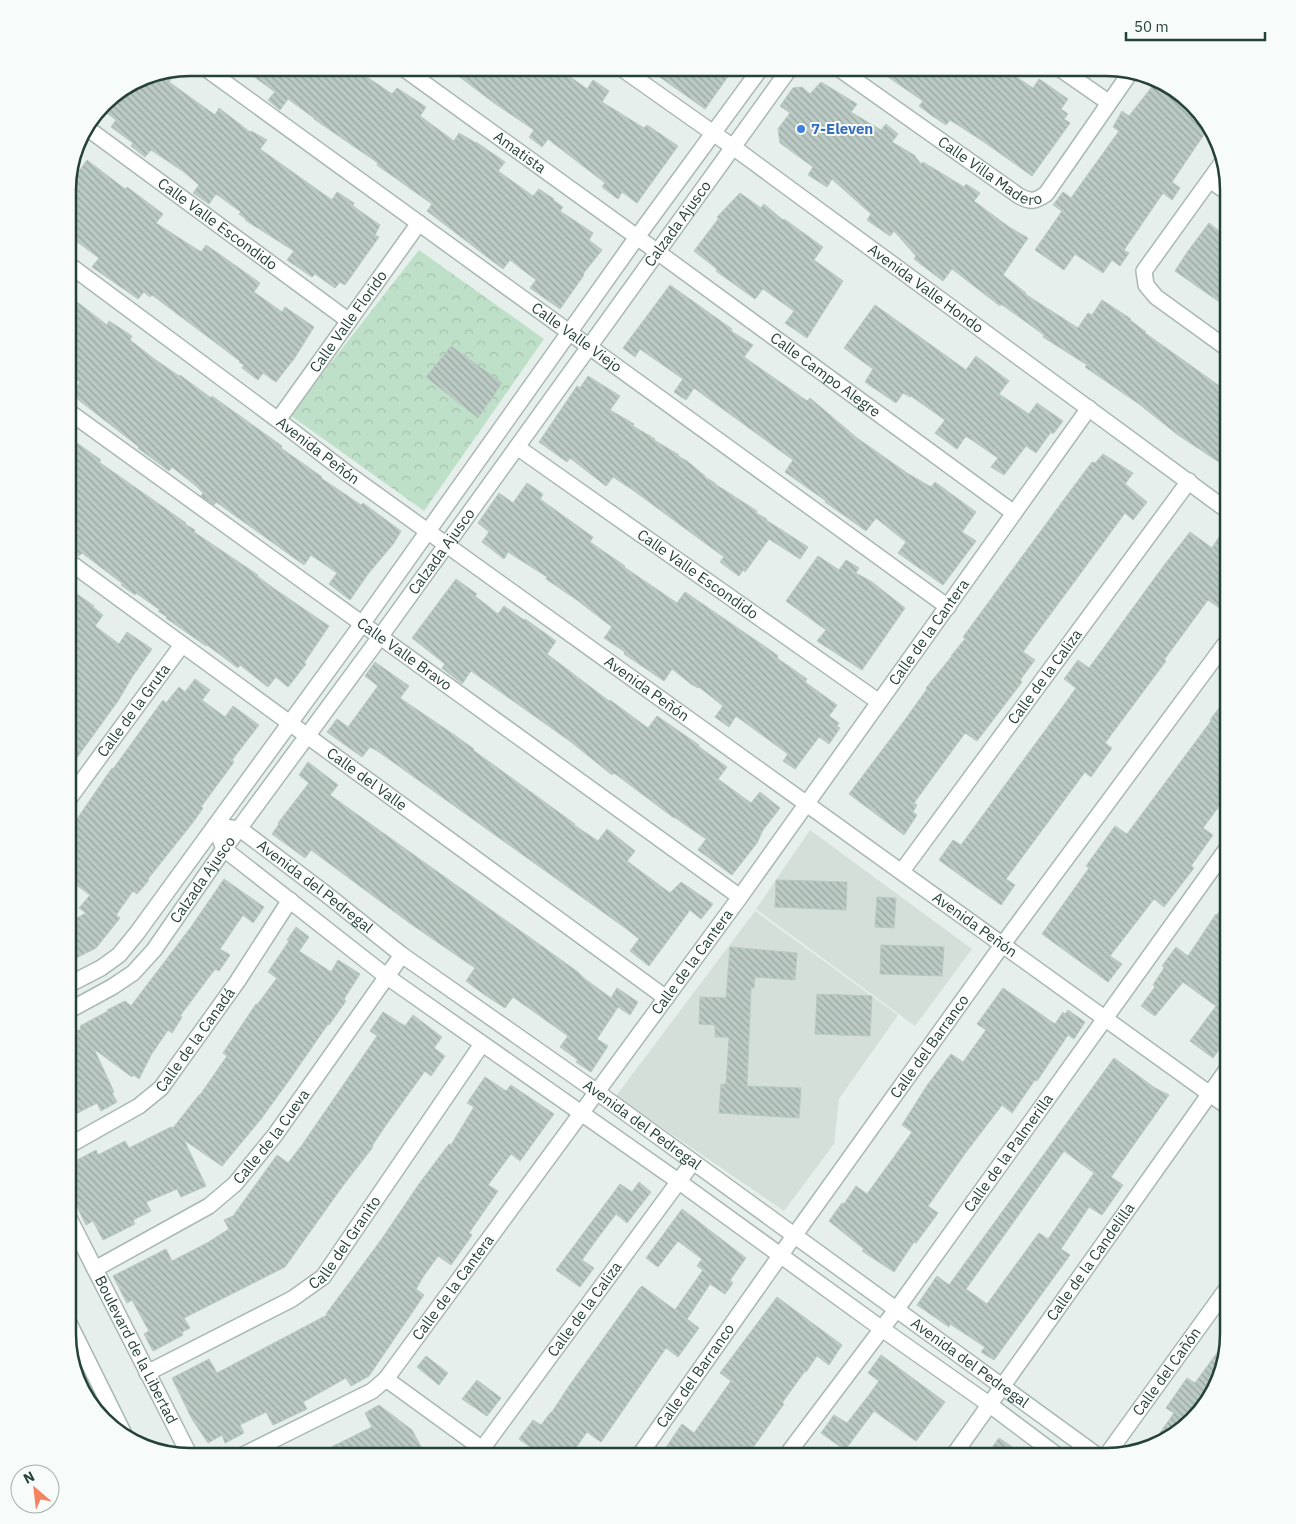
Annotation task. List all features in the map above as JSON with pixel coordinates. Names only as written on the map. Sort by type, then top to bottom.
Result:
[{"type":"street","name":"Calle Valle Viejo","points":[[216,76],[948,607]]},
{"type":"street","name":"Amatista","points":[[414,76],[638,237]]},
{"type":"street","name":"Avenida Valle Hondo","points":[[633,76],[733,147],[1220,504]]},
{"type":"street","name":"Calzada Ajusco","points":[[76,981],[101,968],[119,955],[137,933],[362,624],[712,133],[755,76]]},
{"type":"street","name":"Calzada Ajusco","points":[[76,1007],[112,987],[132,973],[154,950],[224,849],[380,637],[784,76]]},
{"type":"street","name":"Calle Villa Madero","points":[[849,76],[1019,196],[1035,201],[1046,194],[1126,78]]},
{"type":"street","points":[[1071,76],[1108,102]]},
{"type":"street","name":"Calle Valle Escondido","points":[[93,132],[350,321]]},
{"type":"street","points":[[1218,168],[1144,271],[1146,285],[1156,297],[1220,343]]},
{"type":"street","points":[[1210,180],[1220,187]]},
{"type":"street","name":"Calle Valle Florido","points":[[278,420],[419,223]]},
{"type":"street","name":"Calle Campo Alegre","points":[[638,237],[1014,514]]},
{"type":"street","name":"Avenida Peñón","points":[[76,270],[348,474],[1220,1101]]},
{"type":"street","name":"Calle de la Cantera","points":[[258,1448],[372,1391],[386,1378],[740,897],[1089,408]]},
{"type":"street","name":"Calle Valle Bravo","points":[[76,417],[740,897]]},
{"type":"street","name":"Calle Valle Escondido","points":[[517,447],[879,702]]},
{"type":"street","name":"Calle de la Caliza","points":[[902,872],[1189,481]]},
{"type":"street","name":"Calle del Valle","points":[[76,572],[182,645],[666,998]]},
{"type":"street","name":"Calle de la Gruta","points":[[76,789],[182,645]]},
{"type":"street","name":"Calle del Barranco","points":[[645,1448],[780,1255],[1003,944],[1220,651]]},
{"type":"street","points":[[224,849],[215,826],[240,829]]},
{"type":"street","name":"Avenida del Pedregal","points":[[240,829],[402,955],[597,1092],[1087,1448]]},
{"type":"street","name":"Avenida del Pedregal","points":[[224,849],[386,976],[678,1181],[1047,1448]]},
{"type":"street","name":"Calle de la Palmerilla","points":[[792,1448],[896,1310],[1220,858]]},
{"type":"street","name":"Calle de la Canadá","points":[[76,1141],[139,1106],[162,1088],[238,982],[290,900]]},
{"type":"street","name":"Calle de la Cueva","points":[[95,1269],[209,1206],[235,1184],[275,1135],[402,955]]},
{"type":"street","name":"Calle del Granito","points":[[148,1373],[292,1299],[323,1277],[482,1044]]},
{"type":"street","name":"Calle de la Candelilla","points":[[959,1448],[1220,1080]]},
{"type":"street","name":"Calle de la Caliza","points":[[487,1448],[693,1162]]},
{"type":"street","name":"Boulevard de la Libertad","points":[[76,1232],[186,1448]]},
{"type":"street","name":"Calle del Cañón","points":[[1112,1448],[1220,1298]]},
{"type":"street","points":[[76,1338],[117,1421]]},
{"type":"street","points":[[386,1378],[475,1448]]},
{"type":"shaded area","points":[[810,830],[972,949],[915,1026],[756,909]]},
{"type":"shaded area","points":[[755,911],[898,1015],[839,1099],[834,1144],[784,1211],[616,1096]]},
{"type":"green space","points":[[419,250],[544,339],[424,511],[290,415]]},
{"type":"building","points":[[253,76],[368,76],[392,94],[397,88],[426,107],[420,116],[454,141],[459,133],[476,142],[505,162],[498,171],[533,196],[539,189],[554,199],[563,207],[560,211],[593,233],[589,240],[602,250],[583,274],[560,309],[530,288],[536,280],[510,260],[503,269],[427,211],[432,204],[288,99],[280,110],[268,100],[275,92]]},
{"type":"building","points":[[459,76],[569,76],[587,89],[593,80],[609,91],[602,102],[644,128],[647,125],[678,146],[637,203],[622,192],[618,199],[602,187],[605,183],[548,139],[542,147],[529,137],[534,130]]},
{"type":"building","points":[[658,76],[728,76],[705,109]]},
{"type":"building","points":[[887,76],[1015,76],[1033,88],[1039,79],[1068,99],[1061,109],[1068,114],[1064,119],[1070,123],[1032,176],[950,120],[946,125],[931,115],[919,106],[923,101]]},
{"type":"building","points":[[172,78],[169,82],[215,115],[219,108],[250,132],[267,140],[260,149],[332,200],[337,192],[354,203],[353,206],[380,225],[375,235],[379,237],[345,285],[340,282],[335,288],[315,274],[312,277],[287,260],[294,251],[245,220],[239,214],[241,212],[216,194],[209,204],[193,193],[199,185],[184,172],[151,150],[145,157],[131,146],[133,143],[111,127],[116,120],[107,113],[115,105],[147,85]]},
{"type":"building","points":[[821,82],[857,104],[851,112],[881,130],[886,124],[898,134],[892,142],[914,155],[921,164],[923,162],[964,187],[966,184],[980,193],[974,201],[1009,227],[1028,238],[1003,275],[1025,294],[1078,328],[1088,313],[1092,315],[1102,300],[1131,319],[1145,333],[1220,386],[1220,463],[1178,435],[1139,404],[1085,367],[1087,365],[1043,337],[1044,335],[1001,304],[1000,306],[952,269],[943,281],[914,259],[916,256],[894,231],[890,236],[867,220],[871,214],[832,179],[827,187],[808,175],[813,167],[780,143],[778,129],[790,113],[780,106],[793,88],[802,87],[810,94]]},
{"type":"building","points":[[1152,87],[1181,105],[1196,121],[1204,134],[1172,182],[1180,188],[1172,200],[1163,193],[1124,250],[1129,253],[1120,266],[1112,260],[1103,273],[1075,254],[1064,270],[1035,250],[1062,211],[1053,205],[1063,192],[1071,198],[1119,131],[1113,127],[1122,111],[1129,116]]},
{"type":"building","points":[[87,160],[125,189],[127,187],[163,214],[156,223],[201,252],[206,245],[260,283],[254,292],[282,312],[285,307],[314,327],[294,359],[276,382],[263,373],[258,380],[242,368],[244,365],[240,361],[152,295],[150,297],[144,292],[138,299],[92,267],[99,258],[76,241],[76,183],[78,169],[80,170]]},
{"type":"building","points":[[740,193],[761,208],[764,204],[783,220],[823,247],[814,260],[843,281],[807,338],[785,323],[794,311],[763,289],[755,299],[716,271],[717,269],[694,251],[719,218],[717,217]]},
{"type":"building","points":[[1209,223],[1220,232],[1220,302],[1175,271]]},
{"type":"building","points":[[670,285],[732,329],[731,331],[753,345],[744,357],[807,401],[810,398],[857,438],[907,473],[931,487],[935,482],[976,512],[962,532],[976,541],[943,585],[898,553],[906,542],[876,518],[866,531],[785,472],[793,460],[694,388],[686,400],[674,392],[683,379],[640,349],[635,357],[623,348]]},
{"type":"building","points":[[76,301],[107,325],[109,321],[132,336],[130,340],[153,358],[211,398],[212,396],[282,446],[281,448],[321,478],[361,505],[363,503],[401,531],[394,543],[368,574],[350,600],[329,584],[337,573],[311,555],[304,565],[216,502],[214,505],[201,496],[203,493],[196,486],[172,467],[169,471],[138,448],[76,398],[76,387],[80,382],[76,379]]},
{"type":"building","points":[[875,305],[966,370],[976,356],[1009,381],[999,394],[1029,414],[1037,403],[1063,421],[1053,434],[1051,432],[1036,453],[1026,446],[1004,475],[991,467],[998,458],[966,436],[957,449],[935,433],[945,420],[911,396],[903,393],[896,403],[865,382],[873,369],[844,348]]},
{"type":"building","points":[[451,346],[502,383],[478,418],[426,377]]},
{"type":"building","points":[[588,376],[620,396],[610,410],[679,455],[705,477],[808,547],[800,559],[769,539],[745,572],[743,570],[739,576],[720,562],[724,557],[630,488],[613,477],[606,486],[570,458],[567,462],[539,442],[577,386],[580,388]]},
{"type":"building","points":[[77,443],[101,460],[99,462],[186,523],[195,530],[194,532],[329,626],[304,663],[306,664],[288,687],[276,677],[268,687],[240,665],[238,668],[166,618],[158,611],[160,610],[121,585],[123,584],[82,553],[79,556],[76,554]]},
{"type":"building","points":[[1103,454],[1133,473],[1125,484],[1147,502],[1133,520],[1125,513],[1030,642],[1023,652],[1035,660],[1020,680],[1022,682],[977,741],[965,733],[914,803],[917,805],[913,812],[917,815],[904,835],[849,794],[907,717],[926,688],[965,639],[963,637],[1068,494],[1092,462],[1095,463]]},
{"type":"building","points":[[527,483],[543,494],[540,499],[593,537],[590,542],[624,567],[677,603],[685,592],[770,650],[778,656],[777,658],[807,679],[805,682],[837,705],[829,716],[839,723],[837,726],[840,728],[829,744],[819,737],[795,769],[783,761],[788,754],[736,716],[729,727],[715,717],[723,706],[699,687],[691,684],[672,669],[664,681],[604,638],[612,627],[546,579],[547,577],[508,552],[504,559],[482,542],[489,532],[478,523],[499,493],[513,503]]},
{"type":"building","points":[[1190,532],[1212,548],[1220,536],[1220,608],[1208,600],[1164,660],[1166,661],[1105,743],[1112,748],[1091,777],[1085,772],[1006,879],[1015,885],[1001,905],[939,860],[953,840],[961,845],[1076,688],[1064,679],[1078,660],[1089,668]]},
{"type":"building","points":[[818,556],[839,570],[846,560],[859,568],[856,573],[872,582],[905,608],[862,670],[817,641],[826,630],[786,601]]},
{"type":"building","points":[[456,579],[477,594],[475,596],[498,614],[504,606],[556,641],[547,654],[648,728],[657,716],[699,745],[727,767],[718,779],[751,803],[760,792],[780,808],[763,830],[757,843],[732,875],[698,850],[706,839],[674,818],[614,773],[612,775],[571,742],[471,671],[462,684],[442,668],[445,664],[412,638]]},
{"type":"building","points":[[77,594],[94,606],[103,615],[95,626],[119,644],[127,632],[152,649],[118,701],[76,759]]},
{"type":"building","points":[[375,662],[409,686],[400,698],[474,749],[574,825],[598,841],[607,829],[635,851],[627,861],[670,893],[681,882],[713,904],[701,919],[690,910],[649,966],[630,951],[639,939],[628,930],[379,752],[370,747],[362,757],[327,732],[337,719],[348,727],[378,686],[365,676]]},
{"type":"building","points":[[195,679],[210,690],[202,700],[225,717],[233,706],[259,725],[232,760],[234,762],[201,807],[203,808],[194,821],[137,894],[133,891],[116,915],[120,918],[96,948],[76,958],[76,919],[86,913],[79,908],[90,895],[76,885],[76,820],[163,700],[166,703],[179,687],[185,692]]},
{"type":"building","points":[[1220,707],[1220,805],[1203,828],[1213,835],[1191,866],[1194,868],[1164,907],[1154,899],[1110,956],[1122,964],[1108,982],[1042,934],[1089,868],[1086,866],[1115,826],[1127,834]]},
{"type":"building","points":[[308,762],[338,785],[330,795],[578,972],[611,998],[617,988],[638,1002],[630,1015],[618,1007],[597,1039],[608,1046],[591,1072],[576,1062],[578,1060],[560,1047],[568,1036],[513,997],[505,1008],[485,995],[466,981],[475,968],[411,924],[311,850],[305,858],[272,834],[278,823],[309,783],[299,775]]},
{"type":"building","points":[[224,879],[264,907],[253,923],[243,915],[220,949],[230,955],[219,971],[215,969],[180,1016],[182,1017],[172,1033],[168,1030],[151,1055],[139,1079],[134,1075],[132,1077],[94,1049],[117,1102],[101,1111],[97,1103],[76,1114],[76,1031],[81,1029],[80,1026],[125,1001],[131,1006],[191,927]]},
{"type":"building","points":[[776,880],[847,882],[846,910],[775,907]]},
{"type":"building","points":[[877,897],[896,898],[894,928],[875,927]]},
{"type":"building","points":[[1220,911],[1220,1048],[1213,1058],[1190,1041],[1216,1006],[1183,982],[1155,1016],[1141,1006],[1155,987],[1153,985],[1164,968],[1162,966],[1176,947],[1188,956]]},
{"type":"building","points":[[296,927],[309,937],[299,951],[331,972],[338,960],[360,974],[344,999],[346,1001],[261,1119],[222,1166],[184,1140],[206,1186],[181,1197],[177,1189],[146,1202],[151,1211],[133,1220],[135,1224],[103,1240],[93,1221],[86,1225],[76,1204],[76,1161],[96,1150],[98,1155],[125,1141],[129,1148],[171,1127],[173,1128],[200,1095],[227,1056],[223,1053],[256,1004],[277,978],[268,972],[289,941],[287,940]]},
{"type":"building","points":[[881,945],[944,947],[942,976],[880,974]]},
{"type":"building","points":[[730,947],[797,953],[795,980],[755,977],[754,988],[751,988],[747,1086],[801,1088],[799,1118],[719,1113],[721,1084],[726,1084],[729,1037],[715,1037],[715,1025],[699,1024],[700,997],[726,998]]},
{"type":"building","points":[[1003,988],[1055,1024],[1063,1012],[1065,1014],[1068,1010],[1085,1022],[1074,1039],[1068,1035],[1037,1081],[1035,1080],[1012,1113],[1002,1105],[928,1206],[938,1213],[916,1243],[914,1242],[894,1272],[862,1251],[864,1249],[829,1221],[856,1186],[867,1194],[912,1132],[902,1125],[928,1084],[951,1054],[963,1062],[986,1030],[977,1024]]},
{"type":"building","points":[[817,994],[872,996],[870,1036],[815,1034]]},
{"type":"building","points":[[383,1012],[405,1026],[413,1015],[442,1037],[434,1048],[445,1056],[431,1076],[425,1071],[386,1125],[373,1147],[285,1267],[184,1318],[190,1328],[182,1332],[183,1335],[153,1351],[144,1334],[149,1331],[132,1300],[127,1303],[113,1276],[166,1249],[172,1261],[229,1229],[224,1220],[233,1216],[277,1155],[288,1163],[302,1145],[377,1036],[370,1031]]},
{"type":"building","points":[[1114,1058],[1155,1088],[1169,1095],[1111,1177],[1123,1185],[1102,1215],[1089,1207],[1061,1249],[1070,1255],[994,1360],[981,1352],[985,1347],[950,1324],[949,1327],[917,1305],[937,1276],[949,1285]],"holes":[[[1064,1151],[1094,1173],[1048,1239],[1039,1233],[987,1304],[966,1289]]]},
{"type":"building","points":[[485,1077],[506,1091],[511,1085],[554,1114],[520,1161],[511,1154],[488,1185],[498,1191],[469,1233],[472,1235],[451,1265],[438,1256],[423,1277],[416,1289],[424,1295],[369,1376],[351,1386],[346,1378],[303,1402],[307,1409],[273,1425],[266,1412],[240,1425],[244,1433],[225,1443],[222,1435],[208,1443],[192,1419],[172,1378],[209,1359],[217,1373],[327,1315],[419,1184],[449,1144],[451,1145],[474,1107],[467,1103]]},
{"type":"building","points":[[639,1182],[651,1192],[627,1223],[616,1214],[597,1239],[582,1260],[594,1268],[580,1287],[556,1270],[620,1184],[632,1192]]},
{"type":"building","points":[[682,1209],[746,1258],[730,1280],[733,1283],[725,1294],[710,1284],[687,1319],[699,1328],[678,1357],[666,1348],[601,1442],[587,1432],[576,1448],[532,1448],[519,1439],[533,1420],[541,1425],[552,1412],[639,1289],[642,1286],[675,1310],[703,1270],[697,1266],[702,1259],[678,1241],[658,1267],[646,1258]]},
{"type":"building","points":[[777,1297],[842,1345],[829,1365],[817,1356],[782,1403],[784,1404],[753,1448],[666,1448],[682,1424],[694,1433],[731,1381],[720,1373]]},
{"type":"building","points":[[1219,1350],[1214,1370],[1200,1397],[1181,1419],[1159,1434],[1174,1413],[1166,1408],[1187,1378],[1195,1383]]},
{"type":"building","points":[[881,1355],[945,1402],[916,1441],[874,1411],[846,1448],[842,1448],[821,1433],[834,1415],[847,1423],[869,1395],[879,1381],[868,1373]]},
{"type":"building","points":[[426,1356],[448,1373],[439,1385],[417,1367]]},
{"type":"building","points":[[477,1380],[501,1398],[487,1416],[462,1399]]},
{"type":"building","points":[[379,1405],[412,1430],[422,1448],[329,1448],[372,1427],[365,1413]]},
{"type":"building","points":[[999,1438],[1014,1448],[992,1448]]},
{"type":"place","name":"7-Eleven","points":[[801,129]]}]
